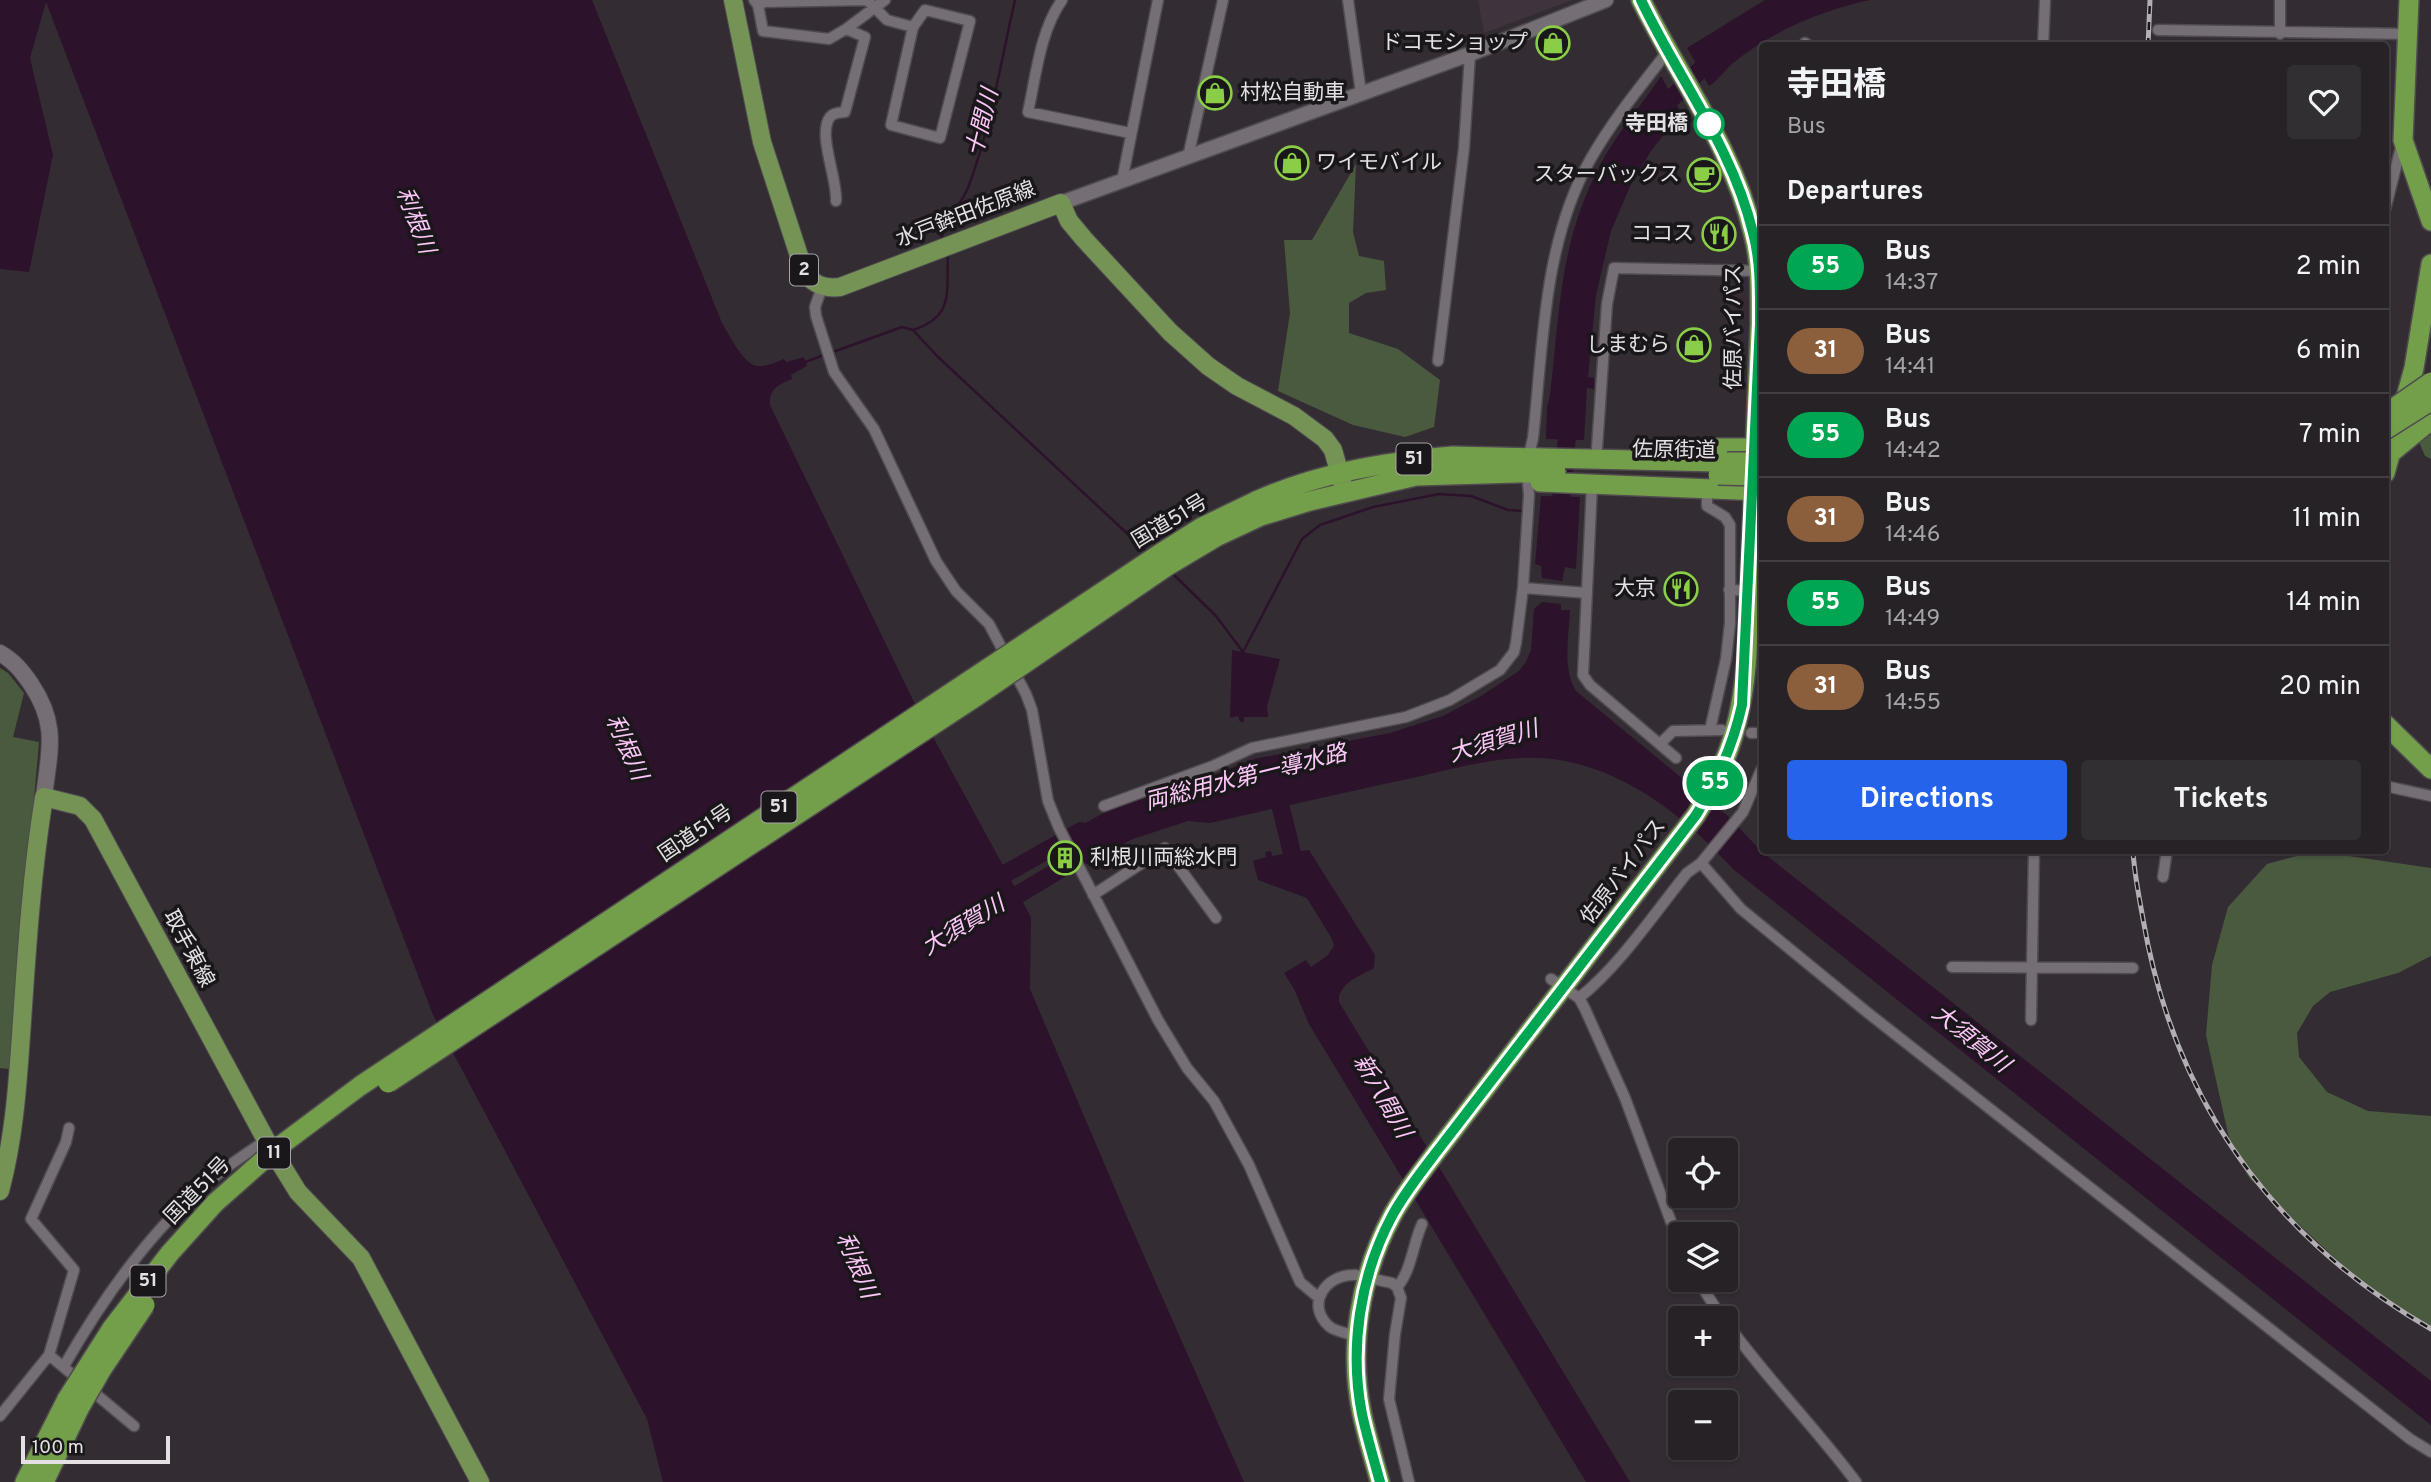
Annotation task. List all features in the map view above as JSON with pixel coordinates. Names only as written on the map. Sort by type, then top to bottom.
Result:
[{"type":"highway","name":"佐原バイパス","points":[[1641,0],[1734,173],[1747,210],[1759,265]]},
{"type":"highway","points":[[2409,0],[2403,140],[2431,221]]},
{"type":"highway","points":[[2389,461],[2422,365],[2431,264]]},
{"type":"highway","points":[[2389,411],[2431,382]]},
{"type":"highway","points":[[2392,452],[2430,407]]},
{"type":"highway","points":[[2389,428],[2430,407]]},
{"type":"highway","points":[[1532,466],[1588,466],[1759,453]]},
{"type":"highway","name":"佐原街道","points":[[1715,476],[1759,454]]},
{"type":"highway","name":"国道51号","points":[[25,1482],[74,1403],[102,1369],[145,1304],[209,1227],[253,1184],[337,1118],[977,696],[1169,565],[1258,509],[1414,459],[1488,456],[1532,466]]},
{"type":"highway","points":[[1532,466],[1588,466],[1715,476]]},
{"type":"highway","name":"国道51号","points":[[1343,482],[1532,466]]},
{"type":"highway","name":"佐原街道","points":[[1588,466],[1715,476],[1759,486]]},
{"type":"highway","name":"佐原バイパス","points":[[1380,1482],[1362,1414],[1357,1381],[1357,1336],[1364,1292],[1377,1246],[1406,1192],[1565,988],[1682,834],[1712,790],[1734,739],[1742,705],[1747,591],[1759,486]]},
{"type":"highway","points":[[2389,728],[2431,769]]},
{"type":"highway","name":"国道51号","points":[[44,1482],[74,1403]]},
{"type":"main road","name":"2","points":[[733,0],[762,142],[804,271],[809,279],[822,287]]},
{"type":"main road","name":"水戸鉾田佐原線","points":[[822,287],[840,287],[856,282],[1061,203],[1069,220],[1084,239],[1188,349],[1237,386],[1294,416],[1325,439],[1333,450],[1343,482]]},
{"type":"main road","points":[[0,653],[19,668],[42,702],[48,715],[50,732],[32,885],[13,1121],[0,1191]]},
{"type":"main road","name":"取手東線","points":[[44,797],[80,806],[93,819],[266,1140],[298,1192],[361,1258],[480,1482]]},
{"type":"street","points":[[869,3],[846,29],[829,39],[763,31],[756,2],[869,3],[885,0]]},
{"type":"street","points":[[1062,0],[1054,12],[1042,49],[1028,113],[1130,134]]},
{"type":"street","points":[[1122,181],[1158,0]]},
{"type":"street","points":[[1188,157],[1223,0]]},
{"type":"street","points":[[1348,0],[1362,93]]},
{"type":"street","points":[[1061,203],[1470,54],[1606,0]]},
{"type":"street","points":[[2043,42],[2045,0]]},
{"type":"street","points":[[2280,0],[2280,34]]},
{"type":"street","points":[[869,3],[887,20],[913,27]]},
{"type":"street","points":[[925,10],[970,21],[940,138],[891,125],[913,27],[925,10]]},
{"type":"street","points":[[836,201],[837,189],[825,133],[828,119],[834,114],[845,112],[865,37],[846,29]]},
{"type":"street","points":[[2158,30],[2408,34]]},
{"type":"street","points":[[1438,361],[1464,148],[1470,54]]},
{"type":"street","points":[[1104,806],[1213,766],[1252,748],[1406,717],[1450,700],[1500,670],[1514,652],[1523,587],[1533,438],[1553,264],[1573,200],[1589,162],[1624,106],[1670,54]]},
{"type":"street","points":[[2389,194],[2403,140]]},
{"type":"street","points":[[1676,758],[1590,685],[1583,675],[1588,466],[1607,304],[1614,268],[1759,271]]},
{"type":"street","points":[[822,287],[815,307],[817,324],[834,372],[874,429],[936,561],[956,591],[989,624],[1028,699],[1048,801],[1062,833],[1158,1020],[1187,1068],[1214,1101],[1249,1164],[1300,1282],[1319,1298]]},
{"type":"street","points":[[1710,730],[1726,659],[1730,623],[1747,591],[1730,525],[1725,517],[1707,506],[1715,476]]},
{"type":"street","points":[[1523,587],[1587,593]]},
{"type":"street","points":[[1660,744],[1673,731],[1722,730]]},
{"type":"street","points":[[1671,1222],[1620,1086],[1565,988],[1595,985],[1687,873],[1703,860],[1743,812],[1759,775]]},
{"type":"street","points":[[2389,787],[2431,796]]},
{"type":"street","points":[[1093,895],[1166,848],[1216,918]]},
{"type":"street","points":[[2031,1020],[2034,854]]},
{"type":"street","points":[[2164,877],[2167,854]]},
{"type":"street","points":[[1703,860],[1741,909],[1868,1013],[2399,1431],[2431,1452]]},
{"type":"street","points":[[1952,967],[2133,968]]},
{"type":"street","points":[[0,1416],[49,1356],[74,1270],[32,1219],[66,1142],[69,1128]]},
{"type":"street","points":[[64,1366],[114,1288],[164,1226],[213,1178],[266,1140]]},
{"type":"street","points":[[1397,1287],[1407,1276],[1413,1246],[1422,1224]]},
{"type":"street","points":[[1356,1275],[1338,1277],[1331,1281],[1319,1298],[1320,1311],[1329,1326],[1357,1336]]},
{"type":"street","points":[[1378,1280],[1392,1283],[1397,1287],[1401,1298],[1393,1345],[1389,1399],[1409,1482]]},
{"type":"street","points":[[1738,1339],[1825,1440],[1856,1482]]},
{"type":"street","points":[[49,1356],[134,1426]]},
{"type":"shaded area","points":[[1478,0],[1572,0],[1484,33]]},
{"type":"green space","points":[[1356,164],[1353,232],[1359,256],[1384,261],[1386,290],[1366,293],[1349,303],[1349,333],[1398,349],[1440,380],[1434,427],[1405,437],[1353,425],[1278,391],[1290,313],[1284,240],[1312,240]]},
{"type":"green space","points":[[2431,432],[2431,459],[2425,456],[2419,442]]},
{"type":"green space","points":[[0,668],[8,673],[24,693],[13,737],[39,742],[10,1069],[0,1068]]},
{"type":"green space","points":[[2304,854],[2335,854],[2431,868],[2431,956],[2398,973],[2330,992],[2313,1006],[2297,1033],[2299,1057],[2327,1092],[2368,1111],[2431,1116],[2431,1332],[2353,1275],[2250,1179],[2231,1147],[2206,1035],[2212,965],[2228,907],[2267,864]]},
{"type":"water","name":"利根川","points":[[0,0],[592,0],[722,323],[732,341],[747,360],[757,366],[804,357],[807,366],[791,375],[792,379],[775,388],[770,405],[914,702],[1031,917],[1030,989],[1244,1482],[663,1482],[647,1419],[433,1015],[46,2],[30,58],[53,155],[29,272],[0,269]]},
{"type":"water","points":[[1765,0],[1870,0],[1815,16],[1759,42],[1709,86],[1687,48]]},
{"type":"water","points":[[1661,76],[1681,113],[1651,151],[1632,182],[1611,231],[1596,295],[1588,377],[1594,378],[1594,389],[1587,388],[1584,440],[1546,439],[1547,407],[1559,306],[1576,222],[1600,165]]},
{"type":"water","points":[[1541,496],[1580,497],[1576,569],[1565,567],[1562,581],[1542,578],[1541,566],[1535,564]]},
{"type":"water","points":[[1542,602],[1561,604],[1561,610],[1570,610],[1568,662],[1576,691],[1728,816],[1759,849],[1759,854],[1765,854],[2431,1381],[2431,1425],[1733,869],[1678,817],[1657,801],[1613,776],[1590,767],[1547,758],[1491,761],[1286,806],[1286,809],[1278,812],[1276,808],[1210,823],[1188,821],[1133,839],[1084,864],[1069,832],[1118,805],[1162,789],[1212,776],[1254,759],[1390,733],[1443,716],[1481,696],[1519,671],[1526,662],[1531,650],[1534,609]]},
{"type":"water","points":[[1232,650],[1280,659],[1267,706],[1268,717],[1244,717],[1244,722],[1240,722],[1238,716],[1230,718]]},
{"type":"water","points":[[1290,830],[1295,852],[1309,850],[1375,955],[1374,968],[1346,985],[1339,996],[1339,1002],[1630,1482],[1586,1482],[1309,1024],[1284,973],[1306,960],[1311,967],[1328,955],[1334,946],[1332,939],[1307,898],[1258,880],[1253,861],[1266,857],[1265,852],[1271,851],[1272,856],[1288,853],[1282,831]]},
{"type":"waterway","name":"十間川","points":[[941,240],[945,226],[965,195],[976,166],[1015,0]]},
{"type":"waterway","name":"両総用水第一導水路","points":[[1657,113],[1716,54]]},
{"type":"waterway","name":"十間川","points":[[913,330],[936,318],[942,310],[947,291],[948,255]]},
{"type":"waterway","points":[[833,352],[902,327],[913,330],[937,356],[1148,553]]},
{"type":"waterway","points":[[803,363],[826,354]]},
{"type":"waterway","name":"両総用水第一導水路","points":[[1559,520],[1569,416]]},
{"type":"waterway","points":[[1172,573],[1216,616],[1243,652],[1302,539],[1320,525],[1373,507],[1439,494],[1471,496],[1508,510],[1525,511]]},
{"type":"waterway","name":"新八間川","points":[[1278,796],[1292,853]]},
{"type":"waterway","name":"両総用水第一導水路","points":[[987,884],[1081,831]]},
{"type":"waterway","name":"大須賀川","points":[[999,906],[1101,845]]},
{"type":"railway","points":[[2148,42],[2150,0]]},
{"type":"railway","points":[[2133,854],[2143,919],[2158,985],[2179,1046],[2206,1104],[2239,1157],[2278,1207],[2323,1252],[2374,1292],[2431,1329]]},
{"type":"bus line","name":"55","points":[[1641,0],[1734,173],[1754,236],[1759,278]]},
{"type":"bus line","name":"55","points":[[1380,1482],[1362,1414],[1357,1381],[1358,1322],[1377,1246],[1406,1192],[1696,815],[1712,790],[1734,739],[1744,694],[1759,349]]},
{"type":"place","name":"ドコモショップ","points":[[1553,43]]},
{"type":"place","name":"村松自動車","points":[[1215,93]]},
{"type":"place","name":"寺田橋","points":[[1709,124]]},
{"type":"place","name":"ワイモバイル","points":[[1292,163]]},
{"type":"place","name":"スターバックス","points":[[1704,175]]},
{"type":"place","name":"ココス","points":[[1719,234]]},
{"type":"place","name":"しまむら","points":[[1694,345]]},
{"type":"place","name":"大京","points":[[1681,589]]},
{"type":"place","name":"利根川両総水門","points":[[1065,858]]}]
